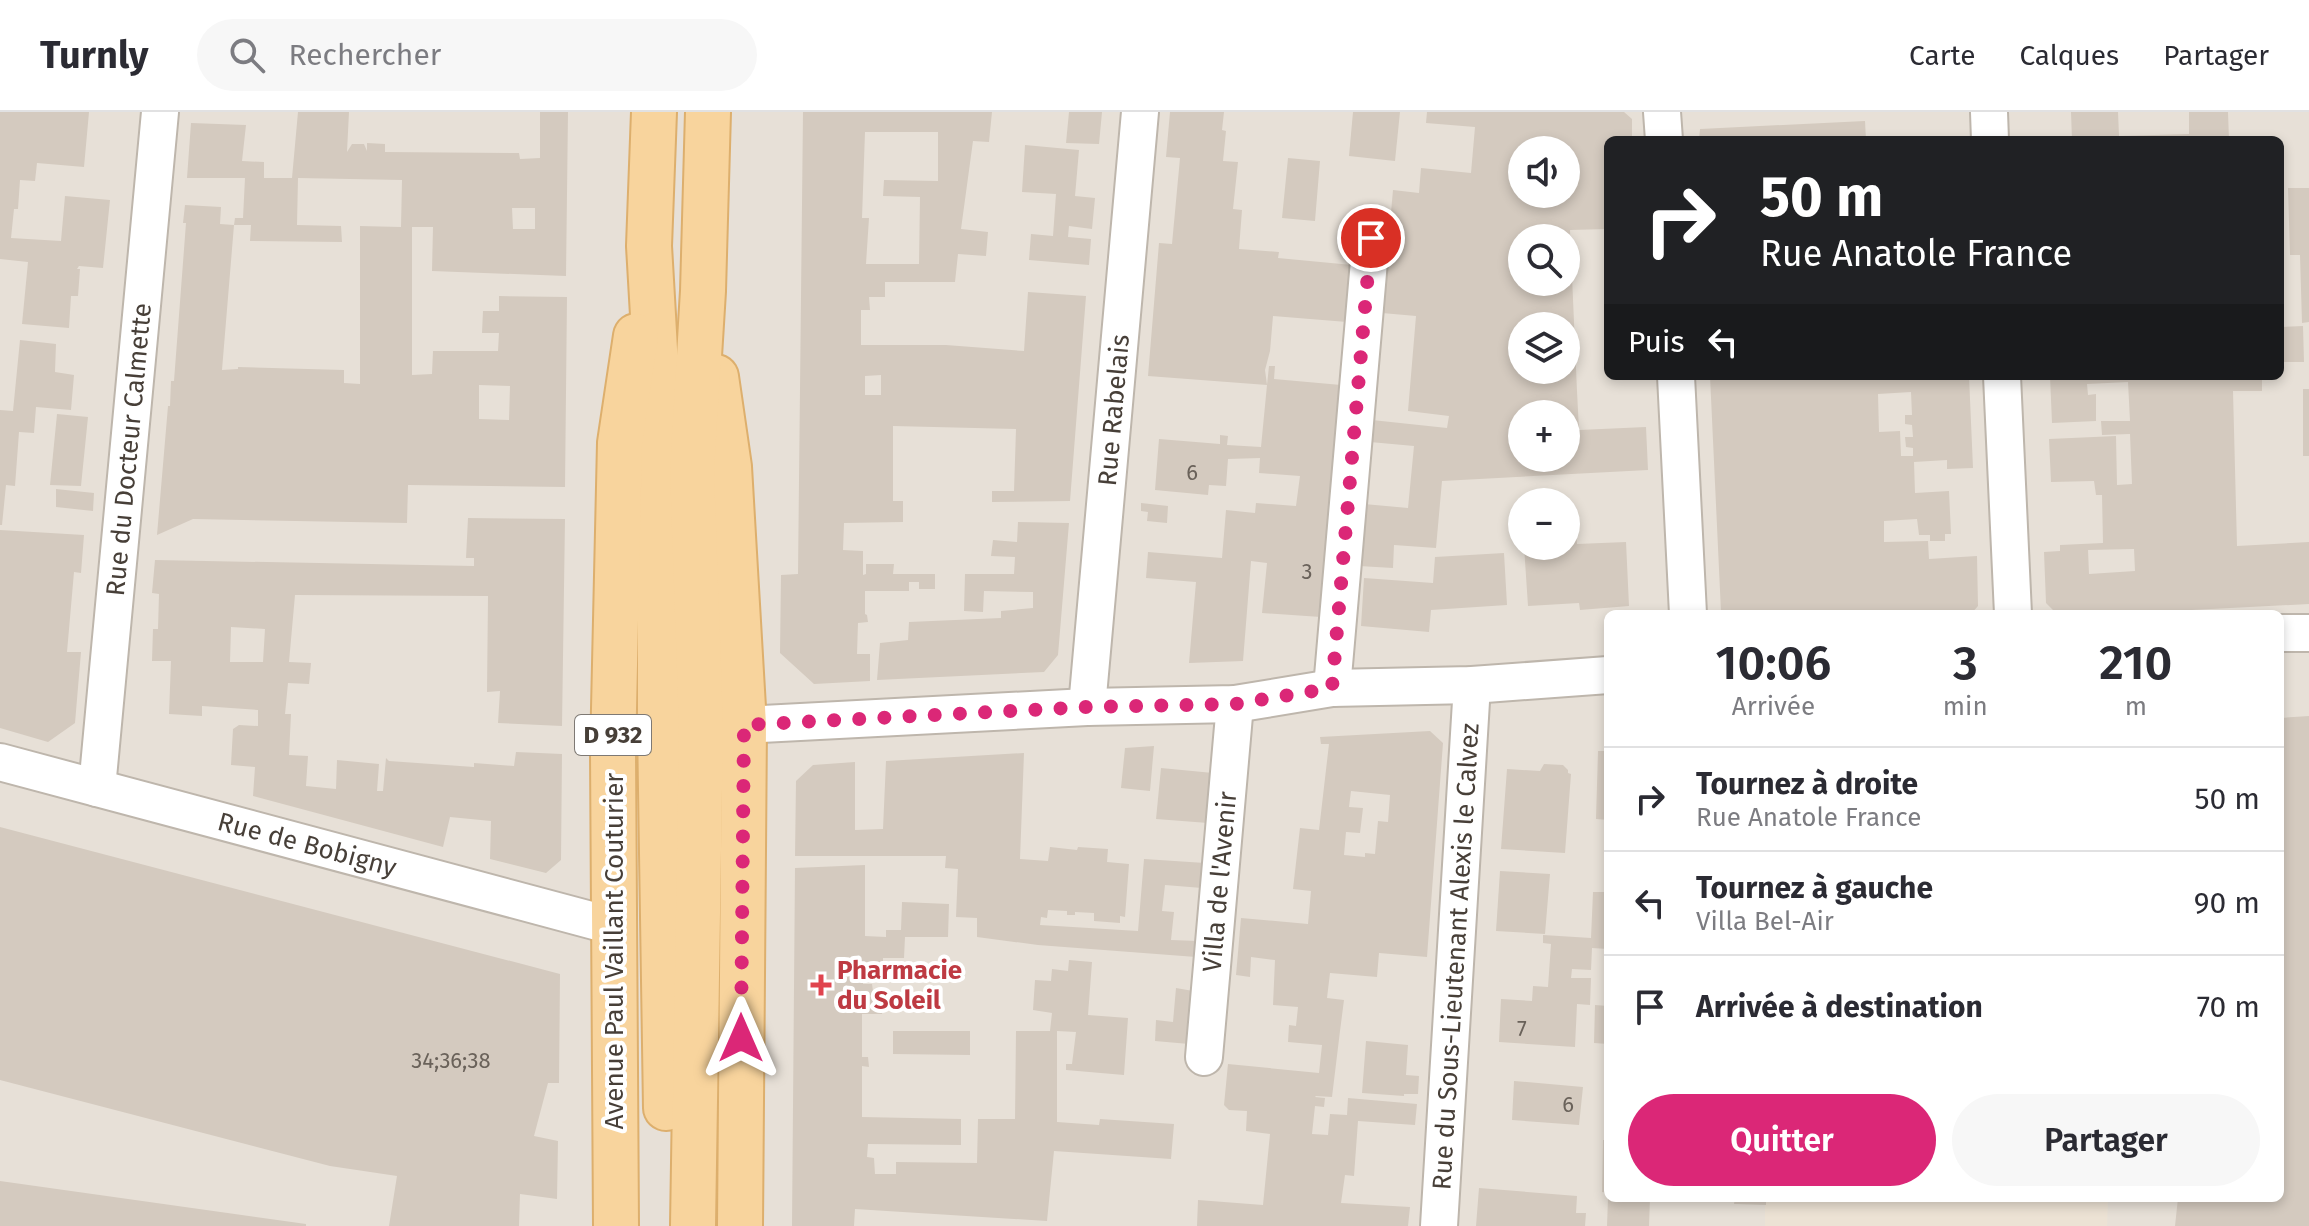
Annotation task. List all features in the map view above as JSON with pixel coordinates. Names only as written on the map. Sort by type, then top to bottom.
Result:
[{"type":"main road","name":"Avenue Paul Vaillant Couturier","points":[[654,112],[649,246],[660,436],[660,726],[668,1226]]},
{"type":"main road","points":[[693,1226],[701,725],[692,470],[703,291],[708,112]]},
{"type":"main road","name":"Avenue Paul Vaillant Couturier","points":[[616,1226],[613,753],[620,443],[649,246]]},
{"type":"main road","points":[[703,291],[729,467],[744,725],[740,1226]]},
{"type":"street","name":"Rue du Docteur Calmette","points":[[97,788],[160,112]]},
{"type":"street","name":"Rue Rabelais","points":[[1087,707],[1140,112]]},
{"type":"street","points":[[1662,112],[1664,136]]},
{"type":"street","points":[[1989,112],[1990,136]]},
{"type":"street","points":[[1332,688],[1371,238]]},
{"type":"street","points":[[1676,380],[1688,610]]},
{"type":"street","points":[[2002,380],[2013,610]]},
{"type":"street","points":[[2284,633],[2309,633]]},
{"type":"street","points":[[744,725],[1087,707],[1235,704],[1332,688],[1472,685],[1604,675]]},
{"type":"street","name":"Rue du Sous-Lieutenant Alexis le Calvez","points":[[1439,1226],[1472,685]]},
{"type":"street","name":"Villa de l'Avenir","points":[[1204,1057],[1235,704]]},
{"type":"street","name":"Rue de Bobigny","points":[[0,762],[613,926]]},
{"type":"shaded area","points":[[0,112],[2309,112],[2309,1226],[0,1226]]},
{"type":"shaded area","points":[[1765,1202],[2108,1202],[2107,1226],[1765,1226]]},
{"type":"building","points":[[0,112],[89,112],[84,167],[37,163],[35,181],[20,180],[18,209],[14,209],[11,238],[61,241],[65,196],[110,200],[103,268],[79,266],[77,269],[80,269],[78,296],[71,296],[69,328],[22,324],[28,262],[0,259]]},
{"type":"building","points":[[298,112],[349,112],[347,152],[352,144],[364,144],[367,151],[367,143],[385,144],[385,152],[519,153],[520,159],[540,158],[540,112],[568,112],[566,276],[432,271],[433,227],[412,227],[412,375],[432,374],[433,351],[498,351],[499,333],[482,333],[483,311],[499,311],[499,296],[567,297],[565,487],[408,485],[407,523],[193,519],[157,535],[168,406],[171,381],[174,381],[185,205],[221,207],[220,224],[234,225],[235,218],[243,218],[245,178],[187,178],[191,123],[246,125],[242,161],[264,162],[264,178],[292,178]],"holes":[[[298,178],[402,180],[401,227],[360,226],[360,384],[344,383],[344,370],[238,367],[222,370],[234,225],[251,225],[250,241],[342,242],[341,226],[297,225]],[[512,208],[535,208],[535,229],[513,229]],[[479,385],[510,386],[509,420],[479,419]]]},
{"type":"building","points":[[803,112],[992,112],[989,142],[973,141],[961,229],[988,232],[986,256],[958,254],[955,282],[885,282],[885,297],[869,297],[870,310],[861,310],[861,345],[946,345],[1024,351],[1028,292],[1086,296],[1070,501],[992,502],[992,491],[1014,491],[1016,429],[893,426],[893,501],[903,501],[903,522],[844,523],[843,550],[863,551],[863,575],[866,574],[866,564],[894,564],[893,574],[935,574],[935,589],[919,589],[919,582],[909,582],[909,591],[865,591],[868,622],[858,623],[857,654],[870,654],[870,681],[814,684],[780,653],[781,575],[798,574]],"holes":[[[865,132],[938,132],[938,181],[884,180],[883,196],[920,197],[919,264],[866,264],[869,218],[862,218]],[[881,375],[881,395],[865,395],[865,376]]]},
{"type":"building","points":[[1069,112],[1102,112],[1099,144],[1066,143]]},
{"type":"building","points":[[1170,112],[1224,112],[1223,161],[1238,162],[1233,209],[1242,210],[1239,249],[1279,252],[1278,258],[1352,265],[1347,322],[1273,316],[1265,370],[1267,385],[1148,376],[1159,243],[1172,244],[1180,158],[1166,157]]},
{"type":"building","points":[[1353,112],[1400,112],[1395,161],[1349,156]]},
{"type":"building","points":[[1427,112],[1624,112],[1632,119],[1632,136],[1604,136],[1604,229],[1580,230],[1580,224],[1508,224],[1508,296],[1573,296],[1574,312],[1508,312],[1508,384],[1577,384],[1577,400],[1508,400],[1508,472],[1580,472],[1580,430],[1646,427],[1648,470],[1442,481],[1436,548],[1394,545],[1393,568],[1359,566],[1364,504],[1408,508],[1414,446],[1370,442],[1372,420],[1447,428],[1449,416],[1408,411],[1416,316],[1382,313],[1393,190],[1419,193],[1421,168],[1471,173],[1475,127],[1426,123]]},
{"type":"building","points":[[2071,112],[2118,112],[2119,136],[2072,136]]},
{"type":"building","points":[[2189,112],[2228,112],[2229,136],[2119,136],[2189,134]]},
{"type":"building","points":[[1865,121],[1866,136],[1699,136],[1700,129]]},
{"type":"building","points":[[1025,145],[1079,150],[1075,196],[1095,198],[1092,229],[1069,226],[1068,237],[1091,239],[1089,265],[1029,260],[1031,234],[1053,236],[1056,194],[1022,192]]},
{"type":"building","points":[[1288,158],[1320,161],[1315,221],[1282,218]]},
{"type":"building","points":[[2288,188],[2309,188],[2309,322],[2302,323],[2300,255],[2290,255]]},
{"type":"building","points":[[2303,326],[2304,362],[2284,362],[2284,327]]},
{"type":"building","points":[[20,340],[56,344],[55,372],[74,375],[71,410],[36,407],[34,433],[19,432],[15,486],[6,485],[0,525],[0,410],[13,411]]},
{"type":"building","points":[[1269,366],[1275,366],[1274,379],[1341,385],[1321,617],[1262,613],[1267,563],[1251,561],[1243,661],[1189,663],[1196,582],[1146,578],[1148,552],[1222,558],[1226,510],[1255,513],[1256,503],[1296,506],[1300,476],[1259,473],[1260,458],[1228,459],[1226,486],[1209,485],[1208,495],[1155,490],[1159,439],[1220,444],[1220,435],[1228,436],[1227,445],[1261,447]]},
{"type":"building","points":[[1710,380],[1969,380],[1973,468],[1947,469],[1947,460],[1914,462],[1915,493],[1949,491],[1951,534],[1945,534],[1945,541],[1930,541],[1930,535],[1919,535],[1917,519],[1884,521],[1884,542],[1928,541],[1929,559],[1977,556],[1978,606],[1974,610],[1721,610]],"holes":[[[1911,392],[1912,415],[1905,415],[1905,424],[1912,425],[1913,437],[1905,437],[1906,447],[1913,448],[1913,456],[1901,456],[1900,431],[1879,432],[1878,394]]]},
{"type":"building","points":[[2050,380],[2262,380],[2262,391],[2233,391],[2237,546],[2309,542],[2309,604],[2193,610],[2053,610],[2046,603],[2044,552],[2060,551],[2060,545],[2103,543],[2102,495],[2096,495],[2094,481],[2051,482],[2049,439],[2116,436],[2117,485],[2132,484],[2130,434],[2102,435],[2101,421],[2130,421],[2128,382],[2087,384],[2088,395],[2096,394],[2096,421],[2052,423]],"holes":[[[2134,549],[2135,571],[2089,574],[2088,550]]]},
{"type":"building","points":[[2303,389],[2309,389],[2309,456],[2303,456]]},
{"type":"building","points":[[57,414],[88,417],[81,486],[50,485]]},
{"type":"building","points":[[56,489],[94,493],[93,511],[56,507]]},
{"type":"building","points":[[1141,503],[1168,506],[1167,523],[1147,521],[1148,512],[1141,511]]},
{"type":"building","points":[[468,518],[565,519],[562,726],[498,723],[500,691],[487,692],[488,596],[295,595],[289,662],[311,663],[309,684],[288,683],[285,714],[291,714],[289,755],[308,756],[306,786],[336,789],[337,760],[379,764],[377,791],[383,791],[386,758],[389,761],[474,767],[474,763],[514,766],[516,752],[562,754],[561,860],[546,873],[490,859],[491,821],[450,817],[443,847],[253,796],[255,767],[231,765],[233,729],[239,725],[258,726],[258,710],[202,706],[202,716],[169,714],[171,661],[152,661],[153,629],[158,629],[159,594],[152,593],[155,560],[474,566],[474,558],[466,558]],"holes":[[[231,627],[265,629],[263,662],[230,662]]]},
{"type":"building","points":[[1018,522],[1069,523],[1058,655],[1044,672],[877,680],[880,643],[908,640],[909,622],[1001,618],[1001,611],[1033,608],[1033,592],[984,591],[983,612],[964,611],[965,574],[1014,574],[1015,557],[991,556],[993,540],[1017,542]]},
{"type":"building","points":[[0,530],[84,535],[81,573],[74,572],[67,652],[81,652],[75,723],[48,742],[0,728]]},
{"type":"building","points":[[1626,542],[1629,606],[1580,610],[1579,603],[1528,606],[1525,560],[1580,560],[1580,544]]},
{"type":"building","points":[[1504,553],[1507,605],[1431,610],[1429,632],[1361,626],[1364,578],[1433,583],[1435,557]]},
{"type":"building","points":[[2309,716],[2309,1226],[2175,1226],[2178,1202],[2284,1202],[2284,718]]},
{"type":"building","points":[[1430,731],[1443,743],[1427,957],[1379,953],[1377,977],[1330,973],[1327,998],[1344,1000],[1332,1097],[1315,1097],[1325,1098],[1324,1107],[1315,1106],[1312,1134],[1328,1135],[1330,1114],[1347,1115],[1348,1098],[1417,1104],[1415,1125],[1358,1121],[1354,1176],[1345,1175],[1341,1203],[1410,1207],[1408,1226],[1197,1226],[1198,1200],[1263,1205],[1270,1134],[1246,1131],[1247,1111],[1229,1110],[1224,1105],[1228,1064],[1319,1073],[1322,1045],[1288,1042],[1289,1025],[1296,1026],[1298,1007],[1273,1005],[1275,960],[1251,957],[1250,977],[1236,975],[1241,918],[1308,924],[1311,891],[1293,889],[1300,828],[1319,830],[1329,744],[1321,744],[1320,737]],"holes":[[[1351,791],[1390,795],[1388,822],[1378,821],[1375,854],[1365,853],[1365,857],[1344,855],[1346,832],[1360,833],[1363,808],[1349,807]]]},
{"type":"building","points":[[1154,746],[1150,791],[1121,788],[1125,748]]},
{"type":"building","points":[[1598,751],[1604,751],[1604,820],[1596,819]]},
{"type":"building","points":[[1024,753],[1020,859],[1048,861],[1050,847],[1077,850],[1078,847],[1108,849],[1107,862],[1129,864],[1125,917],[1120,916],[1120,923],[1094,921],[1094,913],[1075,912],[1075,915],[1067,915],[1067,911],[1048,910],[1047,918],[1041,917],[1040,925],[1138,931],[1144,859],[1205,863],[1202,888],[1165,885],[1162,911],[1174,912],[1171,940],[1198,941],[1196,957],[1038,945],[977,937],[977,918],[956,917],[958,869],[945,868],[946,856],[795,856],[796,781],[813,765],[855,762],[855,830],[883,829],[886,761]]},
{"type":"building","points":[[1544,764],[1563,765],[1571,774],[1565,853],[1501,849],[1507,769],[1540,771]]},
{"type":"building","points":[[1161,768],[1213,773],[1208,823],[1156,819]]},
{"type":"building","points":[[0,827],[560,974],[559,1083],[548,1083],[534,1136],[558,1141],[557,1199],[520,1194],[519,1226],[389,1226],[397,1176],[330,1166],[0,1080]]},
{"type":"building","points":[[865,865],[865,936],[886,937],[886,930],[901,930],[902,902],[949,904],[948,937],[905,937],[904,958],[883,958],[883,977],[863,976],[863,984],[872,984],[873,991],[883,991],[882,1014],[862,1014],[862,1057],[868,1057],[869,1067],[862,1066],[862,1117],[961,1119],[961,1145],[868,1144],[867,1157],[874,1158],[875,1174],[896,1174],[896,1162],[977,1163],[978,1119],[1015,1119],[1016,1031],[1050,1031],[1052,1013],[1033,1010],[1035,980],[1051,981],[1052,969],[1068,971],[1069,960],[1092,962],[1088,1015],[1128,1018],[1124,1075],[1066,1070],[1066,1064],[1072,1064],[1076,1032],[1057,1031],[1057,1122],[1099,1125],[1100,1119],[1174,1124],[1171,1159],[1054,1151],[1047,1221],[855,1209],[854,1226],[792,1226],[795,868]]},
{"type":"building","points":[[1500,871],[1550,874],[1545,934],[1496,931]]},
{"type":"building","points":[[1593,892],[1604,892],[1604,949],[1592,948],[1591,970],[1572,969],[1571,978],[1591,978],[1590,1005],[1577,1004],[1575,1047],[1499,1042],[1501,999],[1532,1001],[1533,986],[1548,987],[1551,944],[1543,943],[1543,935],[1591,938]]},
{"type":"building","points":[[1176,988],[1193,991],[1189,1044],[1155,1041],[1156,1020],[1173,1022]]},
{"type":"building","points":[[1595,1005],[1604,1006],[1604,1044],[1594,1043]]},
{"type":"building","points":[[893,1031],[970,1031],[970,1055],[893,1054]]},
{"type":"building","points":[[1366,1041],[1408,1045],[1406,1075],[1419,1076],[1418,1094],[1362,1093]]},
{"type":"building","points":[[1514,1081],[1583,1087],[1579,1125],[1512,1120]]},
{"type":"building","points":[[1603,1140],[1604,1140],[1604,1192]]},
{"type":"building","points":[[0,1181],[306,1224],[306,1226],[0,1226]]},
{"type":"building","points":[[1479,1188],[1577,1196],[1576,1213],[1586,1213],[1585,1226],[1476,1226]]},
{"type":"building","points":[[1608,1202],[1650,1202],[1649,1226],[1607,1226]]},
{"type":"building","points":[[1734,1202],[1766,1202],[1766,1205]]},
{"type":"place","name":"Pharmacie du Soleil","points":[[821,985]]},
{"type":"route","points":[[741,1038],[744,725],[1087,707],[1235,704],[1332,688],[1371,238]]}]
